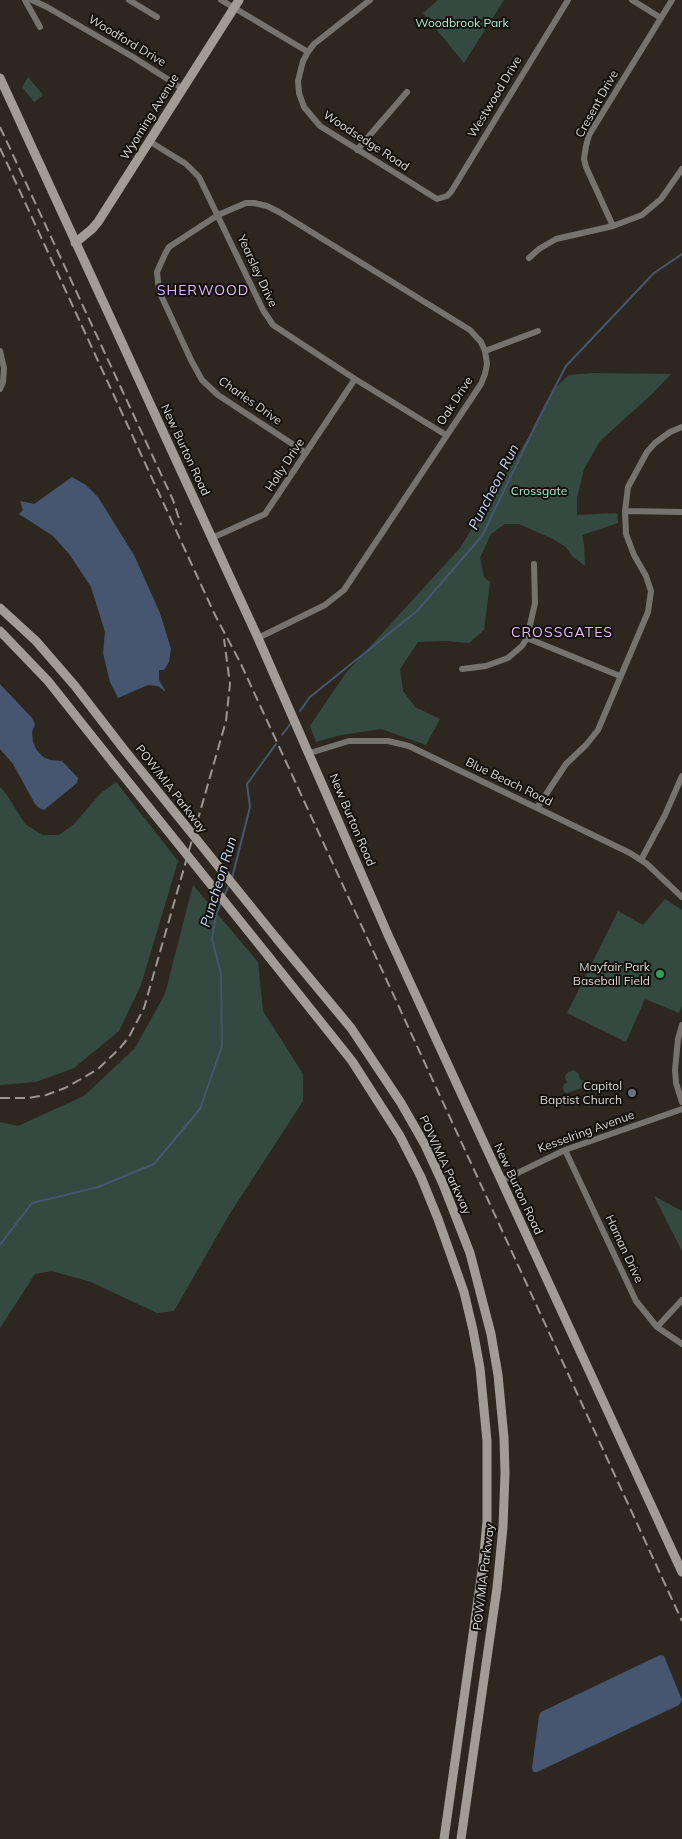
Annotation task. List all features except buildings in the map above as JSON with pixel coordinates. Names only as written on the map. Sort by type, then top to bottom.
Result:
[{"type":"main road","name":"Wyoming Avenue","points":[[75,243],[98,222],[237,4]]},
{"type":"main road","name":"New Burton Road","points":[[0,78],[258,638],[389,937],[682,1572]]},
{"type":"main road","name":"POW/MIA Parkway","points":[[0,608],[36,641],[68,678],[276,939],[351,1028],[396,1095],[425,1145],[443,1184],[470,1254],[491,1334],[498,1375],[505,1473],[503,1527],[497,1588],[461,1839]]},
{"type":"main road","name":"POW/MIA Parkway","points":[[0,631],[48,681],[352,1061],[400,1136],[421,1176],[438,1219],[464,1292],[473,1330],[480,1368],[487,1441],[487,1521],[484,1564],[444,1839]]},
{"type":"street","points":[[25,0],[40,27]]},
{"type":"street","name":"Woodford Drive","points":[[32,0],[116,47],[183,89]]},
{"type":"street","points":[[130,0],[157,17]]},
{"type":"street","points":[[221,0],[237,4],[308,52]]},
{"type":"street","name":"Woodsedge Road","points":[[370,0],[314,44],[303,61],[298,80],[299,93],[304,107],[320,126],[437,199]]},
{"type":"street","name":"Westwood Drive","points":[[437,199],[447,196],[451,192],[568,0]]},
{"type":"street","points":[[632,0],[661,18]]},
{"type":"street","name":"Cresent Drive","points":[[613,226],[586,167],[584,159],[586,146],[589,135],[672,0]]},
{"type":"street","points":[[357,150],[407,92]]},
{"type":"street","name":"Yearsley Drive","points":[[149,141],[193,170],[204,185],[267,318],[286,334],[446,435]]},
{"type":"street","points":[[529,258],[539,249],[556,239],[630,221],[651,208],[670,188],[682,169]]},
{"type":"street","points":[[218,215],[246,203],[267,206],[279,212],[470,330],[481,342],[485,351],[538,331]]},
{"type":"street","name":"Charles Drive","points":[[218,215],[169,247],[160,263],[158,272],[157,280],[160,291],[202,380],[218,396],[306,453]]},
{"type":"street","points":[[0,351],[4,368],[3,382],[0,389]]},
{"type":"street","name":"Oak Drive","points":[[258,638],[325,605],[340,594],[481,384],[485,374],[485,351]]},
{"type":"street","name":"Holly Drive","points":[[212,538],[265,514],[355,379]]},
{"type":"street","points":[[537,808],[566,764],[586,746],[598,730],[648,612],[651,592],[646,576],[626,534],[625,511],[628,487],[631,479],[655,443],[670,432],[682,427]]},
{"type":"street","points":[[625,511],[682,512]]},
{"type":"street","points":[[462,668],[486,666],[508,658],[528,638],[536,603],[534,564]]},
{"type":"street","points":[[528,638],[620,676]]},
{"type":"street","name":"Blue Beach Road","points":[[310,753],[349,741],[380,740],[398,742],[423,752],[630,853],[641,860],[682,897]]},
{"type":"street","points":[[641,860],[665,815],[682,776]]},
{"type":"street","points":[[682,1025],[677,1046],[675,1070],[676,1083],[682,1102]]},
{"type":"street","name":"Kesselring Avenue","points":[[501,1181],[565,1150],[682,1110]]},
{"type":"street","name":"Haman Drive","points":[[565,1150],[636,1301],[657,1327],[682,1344]]},
{"type":"street","points":[[657,1327],[682,1300]]},
{"type":"green space","name":"Woodbrook Park","points":[[438,0],[504,0],[464,63],[423,13]]},
{"type":"green space","points":[[28,77],[43,95],[34,102],[22,87]]},
{"type":"green space","name":"Crossgate","points":[[593,373],[671,374],[600,441],[584,469],[577,498],[577,515],[617,513],[618,523],[582,535],[585,566],[572,556],[566,547],[519,524],[505,524],[491,534],[480,558],[484,577],[490,582],[484,630],[469,643],[445,641],[418,642],[400,669],[403,691],[415,707],[440,719],[426,745],[381,729],[341,735],[316,742],[310,726],[322,708],[346,673],[460,548],[533,430],[554,389],[569,375]]},
{"type":"green space","points":[[116,782],[178,861],[141,985],[119,1031],[74,1068],[36,1082],[0,1085],[0,787],[25,824],[42,835],[59,835],[74,824],[101,793]]},
{"type":"green space","points":[[193,885],[258,962],[263,1011],[303,1074],[303,1101],[229,1215],[174,1311],[157,1313],[91,1282],[52,1271],[35,1274],[0,1328],[0,1122],[18,1126],[84,1096],[135,1048],[165,994]]},
{"type":"green space","points":[[665,899],[682,910],[682,1006],[679,1013],[645,999],[626,1042],[567,1013],[618,911],[643,925]]},
{"type":"green space","points":[[573,1070],[578,1073],[580,1079],[588,1084],[585,1087],[567,1093],[564,1092],[564,1084],[567,1083],[565,1076]]},
{"type":"green space","points":[[654,1196],[682,1211],[682,1251]]},
{"type":"water","points":[[72,477],[86,485],[98,497],[134,555],[160,613],[171,649],[169,662],[164,670],[159,670],[159,680],[166,692],[158,686],[148,685],[118,698],[110,682],[103,653],[105,632],[91,587],[70,555],[53,536],[19,514],[23,510],[20,501],[34,504]]},
{"type":"water","points":[[0,684],[32,718],[35,724],[32,732],[36,749],[43,757],[62,761],[78,778],[77,783],[44,810],[35,804],[13,764],[0,749]]},
{"type":"water","points":[[660,1655],[664,1656],[682,1700],[679,1705],[537,1772],[533,1772],[532,1768],[541,1712]]},
{"type":"waterway","name":"Puncheon Run","points":[[300,711],[310,697],[417,611],[482,536],[566,366],[654,273],[682,254]]},
{"type":"waterway","name":"Puncheon Run","points":[[282,735],[291,723]]},
{"type":"waterway","name":"Puncheon Run","points":[[232,878],[250,807],[247,784],[276,744]]},
{"type":"waterway","name":"Puncheon Run","points":[[224,896],[229,885]]},
{"type":"waterway","name":"Puncheon Run","points":[[0,1245],[32,1203],[98,1187],[154,1164],[200,1109],[222,1046],[221,974],[212,939],[216,914],[221,903]]},
{"type":"railway","points":[[0,127],[173,500],[181,525]]},
{"type":"railway","points":[[0,148],[215,615],[240,662],[682,1621]]},
{"type":"railway","points":[[0,1098],[28,1098],[46,1095],[65,1088],[98,1069],[129,1037],[144,1008],[226,721],[230,684],[224,639]]},
{"type":"place","name":"Mayfair Park Baseball Field","points":[[660,974]]},
{"type":"place","name":"Capitol Baptist Church","points":[[632,1093]]},
{"type":"district","name":"SHERWOOD","points":[[203,291]]},
{"type":"district","name":"CROSSGATES","points":[[562,633]]}]
